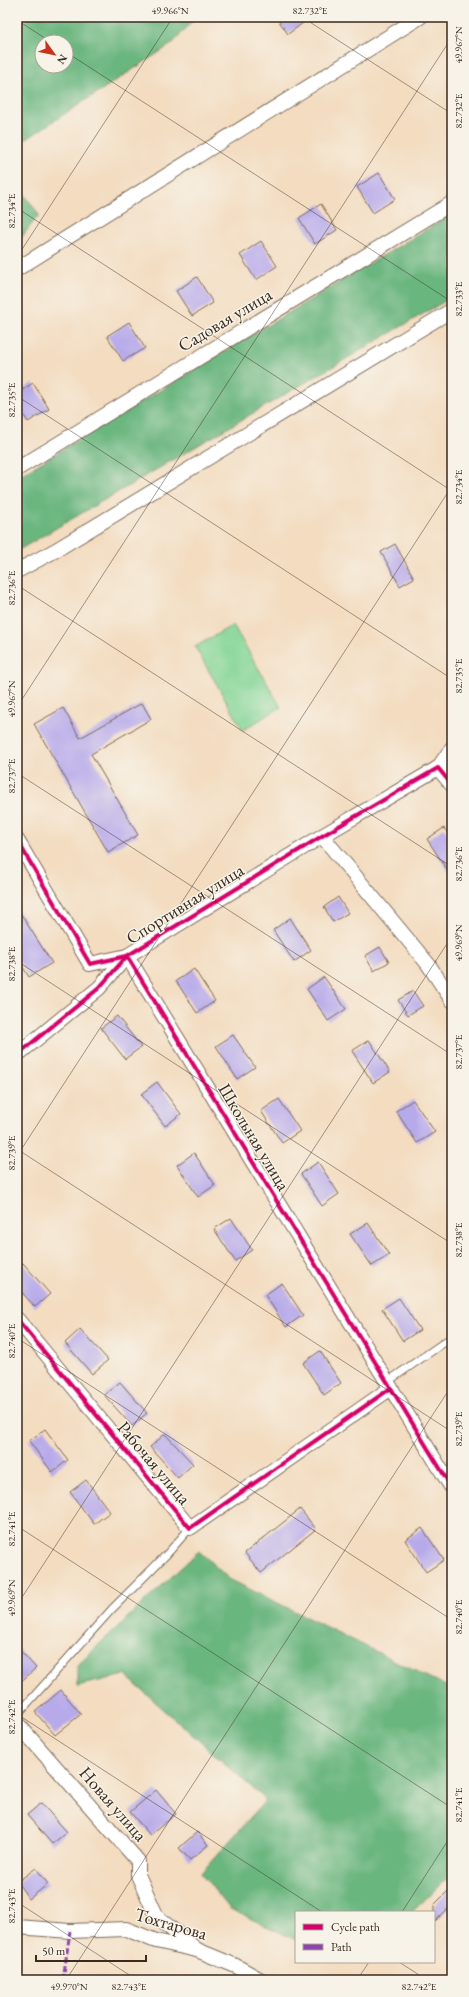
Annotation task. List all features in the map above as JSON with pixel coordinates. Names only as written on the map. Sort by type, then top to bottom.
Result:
[{"type":"street","points":[[17,269],[420,17]]},
{"type":"street","name":"Садовая улица","points":[[17,469],[452,204]]},
{"type":"street","points":[[17,571],[56,550],[452,310]]},
{"type":"street","points":[[452,748],[438,768],[452,785]]},
{"type":"street","name":"Спортивная улица","points":[[17,1055],[99,988],[127,956],[322,836],[438,768]]},
{"type":"street","points":[[322,836],[428,964],[452,1000]]},
{"type":"street","points":[[17,840],[90,964],[127,956]]},
{"type":"street","name":"Школьная улица","points":[[127,956],[452,1488]]},
{"type":"street","name":"Рабочая улица","points":[[17,1319],[190,1528],[389,1385]]},
{"type":"street","name":"Новая улица","points":[[17,1723],[138,1861],[138,1875],[157,1917],[197,1950]]},
{"type":"street","name":"Тохтарова","points":[[17,1927],[70,1931],[126,1930],[156,1941],[197,1950],[236,1966],[261,1980]]},
{"type":"lane","points":[[389,1385],[452,1337]]},
{"type":"lane","points":[[17,1715],[112,1609],[167,1554],[190,1528]]},
{"type":"green space","points":[[28,17],[196,17],[172,44],[17,145],[17,34]]},
{"type":"green space","points":[[17,184],[39,215],[17,243]]},
{"type":"green space","points":[[452,214],[452,297],[17,551],[17,477]]},
{"type":"green space","points":[[233,625],[281,707],[243,730],[195,647]]},
{"type":"green space","points":[[199,1551],[229,1579],[452,1689],[452,1882],[447,1878],[413,1911],[295,1911],[295,1940],[230,1909],[201,1873],[266,1800],[125,1675],[77,1686],[77,1665]]},
{"type":"building","points":[[276,17],[311,17],[288,34]]},
{"type":"building","points":[[379,173],[395,199],[373,213],[357,187]]},
{"type":"building","points":[[321,204],[337,230],[315,244],[299,218]]},
{"type":"building","points":[[261,241],[277,266],[256,280],[240,255]]},
{"type":"building","points":[[197,277],[213,303],[192,316],[176,291]]},
{"type":"building","points":[[129,322],[145,348],[123,361],[107,336]]},
{"type":"building","points":[[33,383],[49,409],[28,422],[17,405],[17,393]]},
{"type":"building","points":[[395,544],[414,578],[400,586],[381,552]]},
{"type":"building","points":[[142,703],[151,719],[91,754],[138,835],[108,852],[34,724],[63,708],[80,738]]},
{"type":"building","points":[[444,828],[452,839],[452,877],[427,839]]},
{"type":"building","points":[[338,897],[348,913],[333,922],[324,907]]},
{"type":"building","points":[[17,908],[52,963],[29,977],[17,958]]},
{"type":"building","points":[[290,918],[311,950],[294,962],[273,930]]},
{"type":"building","points":[[380,947],[389,962],[374,971],[365,956]]},
{"type":"building","points":[[194,969],[215,1001],[197,1013],[176,981]]},
{"type":"building","points":[[324,977],[346,1009],[328,1021],[307,989]]},
{"type":"building","points":[[413,991],[423,1006],[408,1015],[398,1000]]},
{"type":"building","points":[[117,1016],[141,1047],[125,1059],[101,1028]]},
{"type":"building","points":[[233,1035],[255,1067],[237,1079],[216,1046]]},
{"type":"building","points":[[369,1040],[390,1072],[373,1083],[352,1051]]},
{"type":"building","points":[[157,1082],[181,1114],[165,1126],[141,1094]]},
{"type":"building","points":[[279,1099],[300,1131],[282,1143],[261,1111]]},
{"type":"building","points":[[413,1100],[435,1132],[417,1143],[396,1111]]},
{"type":"building","points":[[194,1153],[215,1185],[198,1197],[177,1165]]},
{"type":"building","points":[[318,1162],[339,1194],[322,1206],[301,1174]]},
{"type":"building","points":[[231,1218],[252,1250],[235,1261],[214,1229]]},
{"type":"building","points":[[368,1223],[389,1255],[372,1266],[350,1234]]},
{"type":"building","points":[[23,1263],[50,1294],[35,1307],[17,1287],[17,1269]]},
{"type":"building","points":[[282,1283],[303,1315],[286,1327],[265,1295]]},
{"type":"building","points":[[399,1298],[420,1330],[403,1341],[382,1309]]},
{"type":"building","points":[[80,1329],[108,1360],[92,1374],[65,1343]]},
{"type":"building","points":[[320,1351],[341,1383],[324,1395],[303,1363]]},
{"type":"building","points":[[120,1382],[147,1413],[132,1426],[104,1395]]},
{"type":"building","points":[[45,1429],[68,1460],[52,1472],[29,1441]]},
{"type":"building","points":[[165,1434],[193,1464],[178,1478],[150,1447]]},
{"type":"building","points":[[86,1480],[110,1512],[94,1524],[70,1492]]},
{"type":"building","points":[[300,1509],[316,1529],[261,1573],[245,1553]]},
{"type":"building","points":[[422,1528],[444,1560],[426,1572],[405,1540]]},
{"type":"building","points":[[17,1647],[36,1668],[17,1685]]},
{"type":"building","points":[[61,1690],[81,1714],[55,1735],[35,1712]]},
{"type":"building","points":[[156,1790],[176,1814],[150,1835],[130,1812]]},
{"type":"building","points":[[41,1803],[67,1832],[52,1844],[27,1815]]},
{"type":"building","points":[[197,1832],[208,1845],[190,1860],[179,1848]]},
{"type":"building","points":[[36,1868],[48,1884],[29,1899],[17,1882]]},
{"type":"building","points":[[452,1887],[452,1905],[435,1921],[434,1905]]},
{"type":"marked path","points":[[63,1980],[70,1931]]},
{"type":"cycle path","points":[[17,1055],[99,988],[127,956],[322,836],[438,768],[452,785]]},
{"type":"cycle path","points":[[17,840],[90,964],[127,956],[452,1488]]},
{"type":"cycle path","points":[[17,1319],[190,1528],[391,1388]]}]
